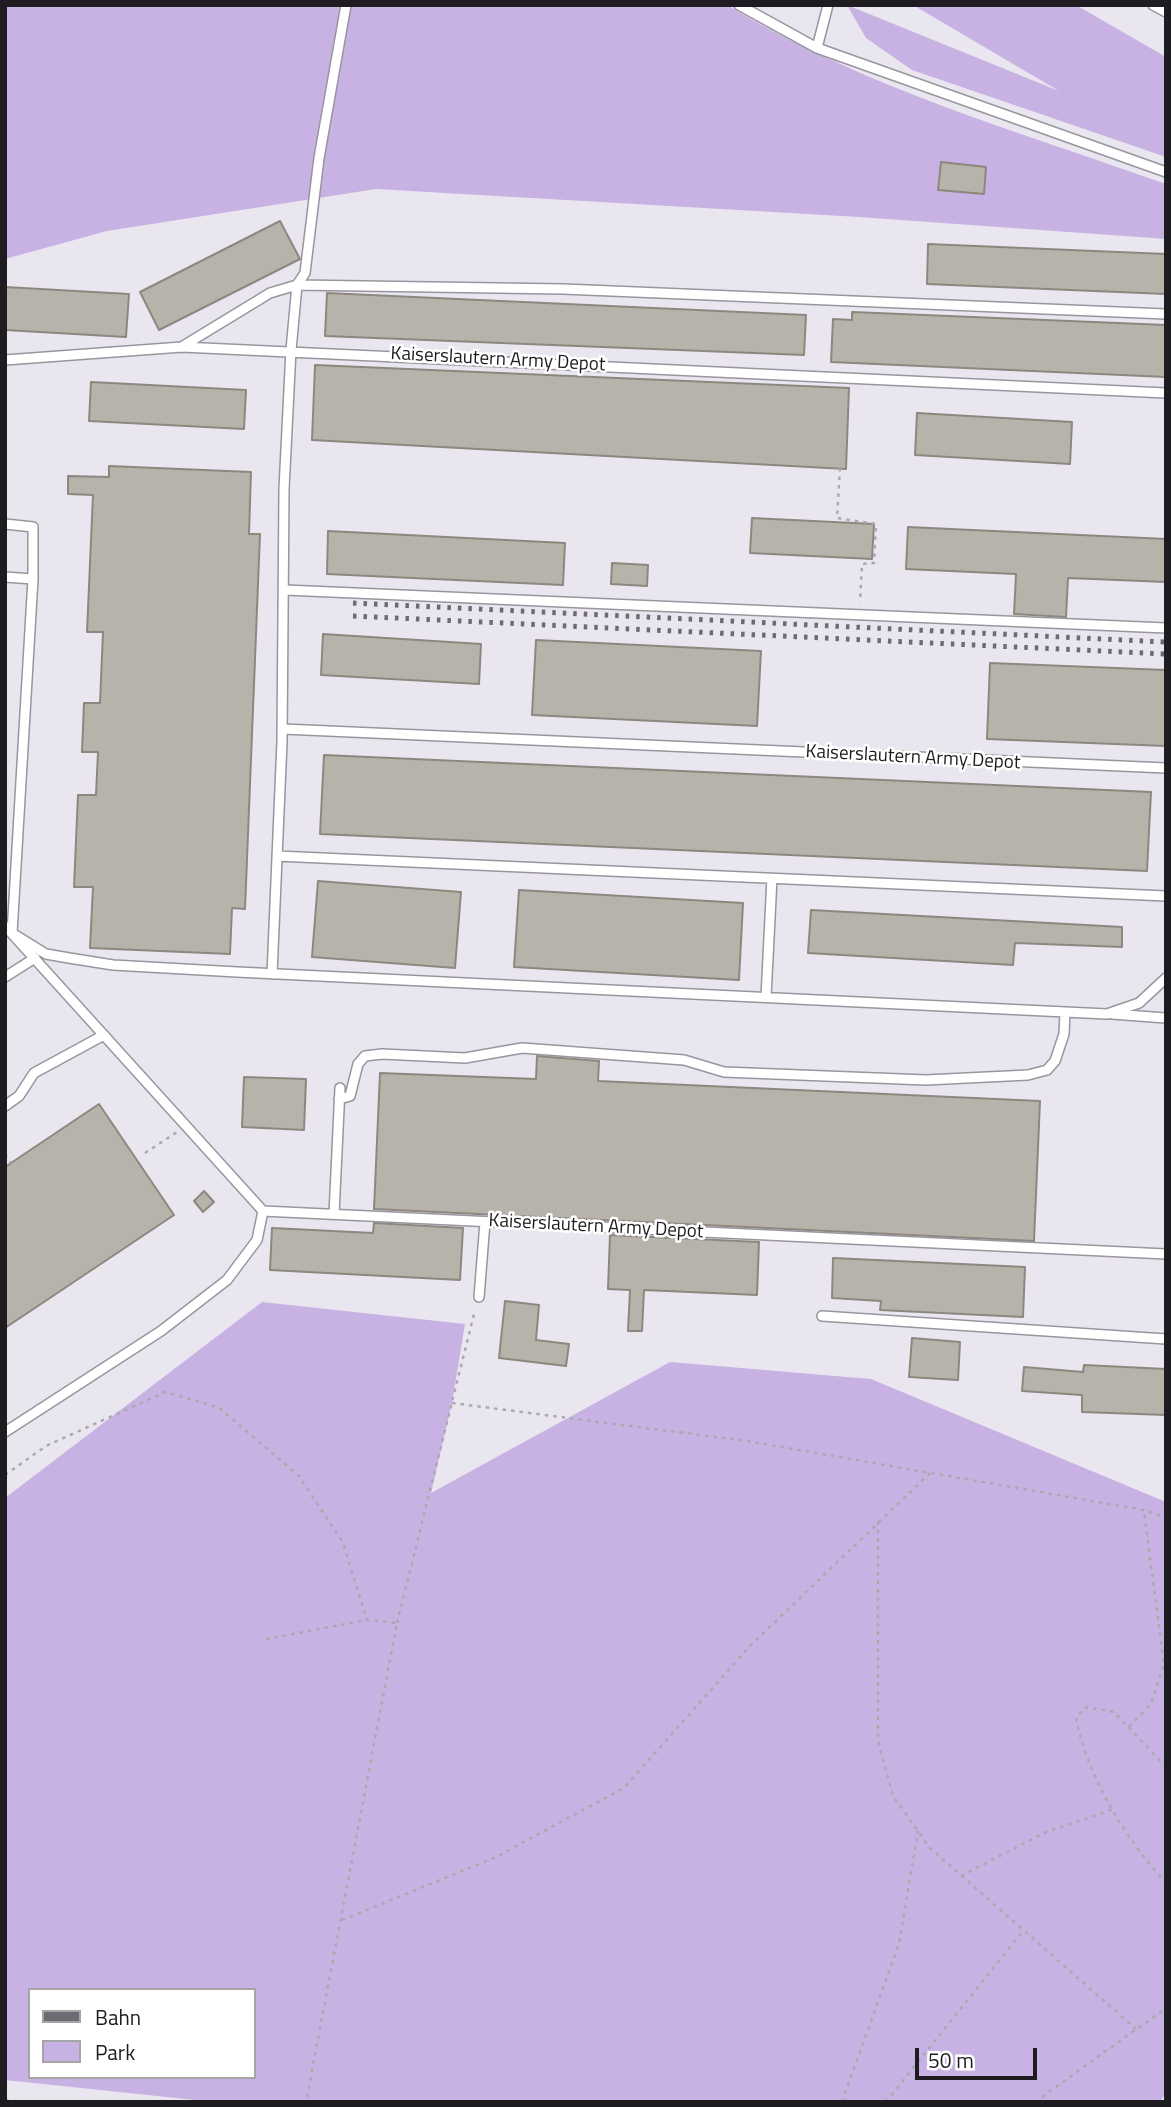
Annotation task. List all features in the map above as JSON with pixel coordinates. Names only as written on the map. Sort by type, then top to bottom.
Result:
[{"type":"lane","points":[[272,974],[283,729],[284,489],[291,350],[298,285],[305,273],[320,158],[346,5]]},
{"type":"lane","points":[[739,5],[817,48],[1166,172]]},
{"type":"lane","points":[[817,48],[828,5]]},
{"type":"lane","points":[[1153,5],[1166,12]]},
{"type":"lane","name":"Kaiserslautern Army Depot","points":[[182,347],[270,293],[298,285],[563,289],[1166,314]]},
{"type":"lane","name":"Kaiserslautern Army Depot","points":[[5,360],[182,347],[291,350],[1166,393]]},
{"type":"lane","points":[[5,524],[33,527],[33,579],[9,930],[263,1211],[257,1240],[227,1280],[161,1332],[5,1432]]},
{"type":"lane","points":[[5,577],[33,579]]},
{"type":"lane","points":[[285,590],[1166,628]]},
{"type":"lane","name":"Kaiserslautern Army Depot","points":[[283,729],[1166,768]]},
{"type":"lane","points":[[277,856],[1166,896]]},
{"type":"lane","points":[[765,997],[772,878]]},
{"type":"lane","points":[[9,930],[46,954],[114,965],[1166,1018]]},
{"type":"lane","points":[[5,977],[35,958]]},
{"type":"lane","points":[[1107,1014],[1139,1003],[1166,978]]},
{"type":"lane","points":[[339,1099],[350,1096],[358,1064],[365,1056],[383,1054],[465,1058],[522,1048],[684,1060],[724,1072],[926,1080],[1028,1075],[1047,1070],[1055,1061],[1064,1034],[1065,1012]]},
{"type":"lane","points":[[5,1106],[19,1096],[34,1073],[104,1035]]},
{"type":"lane","points":[[334,1214],[340,1088]]},
{"type":"lane","name":"Kaiserslautern Army Depot","points":[[263,1211],[1166,1254]]},
{"type":"lane","points":[[479,1297],[485,1222]]},
{"type":"lane","points":[[822,1316],[1166,1339]]},
{"type":"path","points":[[840,468],[837,518],[874,521],[876,524],[874,563],[862,564],[859,615]]},
{"type":"path","points":[[145,1153],[186,1126]]},
{"type":"path","points":[[5,1154],[11,1163]]},
{"type":"path","points":[[306,2102],[397,1623],[479,1297]]},
{"type":"path","points":[[5,1475],[46,1446],[165,1392],[218,1407],[299,1476],[343,1544],[367,1620]]},
{"type":"path","points":[[452,1403],[747,1441],[1144,1510],[1166,1518]]},
{"type":"path","points":[[342,1920],[494,1858],[624,1788],[748,1647],[930,1473]]},
{"type":"path","points":[[1129,1727],[1151,1704],[1164,1664],[1144,1510]]},
{"type":"path","points":[[878,1521],[878,1741],[893,1796],[930,1848],[1136,2029]]},
{"type":"path","points":[[266,1639],[367,1620],[397,1623]]},
{"type":"path","points":[[1166,1767],[1114,1712],[1087,1707],[1076,1717],[1081,1745],[1114,1810],[1138,1853],[1166,1883]]},
{"type":"path","points":[[961,1876],[1046,1832],[1114,1810]]},
{"type":"path","points":[[842,2102],[899,1944],[918,1832]]},
{"type":"path","points":[[886,2102],[1023,1931]]},
{"type":"path","points":[[1035,2102],[1166,2008]]},
{"type":"path","points":[[5,2100],[23,2102]]},
{"type":"green space","points":[[5,5],[727,5],[779,34],[886,84],[997,126],[1166,184],[1166,239],[859,217],[376,189],[107,231],[5,259]]},
{"type":"green space","points":[[847,5],[1059,91],[913,5],[1076,5],[1166,57],[1166,157],[912,70],[866,38]]},
{"type":"green space","points":[[262,1302],[465,1324],[452,1403],[431,1493],[670,1362],[871,1379],[1166,1502],[1166,2092],[1160,2102],[214,2102],[5,2080],[5,1498]]},
{"type":"building","points":[[941,162],[986,167],[984,194],[938,190]]},
{"type":"building","points":[[280,221],[300,259],[159,330],[140,292]]},
{"type":"building","points":[[928,244],[1166,254],[1166,294],[927,284]]},
{"type":"building","points":[[5,287],[129,294],[126,337],[5,330]]},
{"type":"building","points":[[327,293],[806,315],[804,355],[325,336]]},
{"type":"building","points":[[852,312],[1166,325],[1166,377],[831,362],[833,319],[852,320]]},
{"type":"building","points":[[315,365],[849,388],[846,469],[312,440]]},
{"type":"building","points":[[91,382],[246,390],[244,429],[89,421]]},
{"type":"building","points":[[917,413],[1072,422],[1070,464],[915,455]]},
{"type":"building","points":[[109,466],[251,472],[249,534],[260,534],[245,909],[232,908],[230,954],[90,948],[93,887],[74,887],[78,795],[96,795],[98,752],[82,752],[84,703],[100,703],[103,632],[87,632],[93,495],[68,494],[68,476],[109,477]]},
{"type":"building","points":[[752,518],[874,524],[872,559],[750,553]]},
{"type":"building","points":[[908,527],[1166,539],[1166,582],[1068,578],[1066,617],[1014,614],[1016,574],[906,569]]},
{"type":"building","points":[[328,531],[565,543],[563,585],[327,574]]},
{"type":"building","points":[[612,563],[648,565],[647,586],[611,584]]},
{"type":"building","points":[[323,634],[481,644],[479,684],[321,675]]},
{"type":"building","points":[[536,640],[761,651],[757,726],[532,715]]},
{"type":"building","points":[[990,663],[1166,670],[1166,746],[987,739]]},
{"type":"building","points":[[324,755],[1151,792],[1147,871],[320,834]]},
{"type":"building","points":[[318,881],[461,892],[455,968],[312,957]]},
{"type":"building","points":[[519,890],[743,903],[739,980],[514,967]]},
{"type":"building","points":[[811,910],[1122,927],[1122,947],[1015,943],[1013,965],[808,953]]},
{"type":"building","points":[[537,1056],[599,1061],[598,1081],[1040,1101],[1034,1241],[374,1209],[380,1073],[536,1079]]},
{"type":"building","points":[[244,1077],[306,1079],[304,1130],[242,1127]]},
{"type":"building","points":[[99,1104],[174,1215],[5,1328],[5,1167]]},
{"type":"building","points":[[204,1191],[214,1202],[203,1212],[194,1201]]},
{"type":"building","points":[[374,1223],[463,1228],[460,1280],[270,1270],[272,1228],[373,1233]]},
{"type":"building","points":[[610,1235],[759,1242],[757,1295],[644,1290],[642,1331],[628,1331],[630,1290],[608,1289]]},
{"type":"building","points":[[833,1258],[1025,1267],[1023,1317],[880,1310],[881,1301],[832,1298]]},
{"type":"building","points":[[505,1301],[539,1305],[536,1340],[569,1344],[566,1366],[499,1358]]},
{"type":"building","points":[[912,1338],[960,1342],[958,1380],[909,1377]]},
{"type":"building","points":[[1084,1365],[1166,1369],[1166,1415],[1082,1412],[1082,1395],[1022,1391],[1024,1367],[1083,1372]]},
{"type":"railway","points":[[353,603],[1166,642]]},
{"type":"railway","points":[[353,616],[1166,654]]}]
